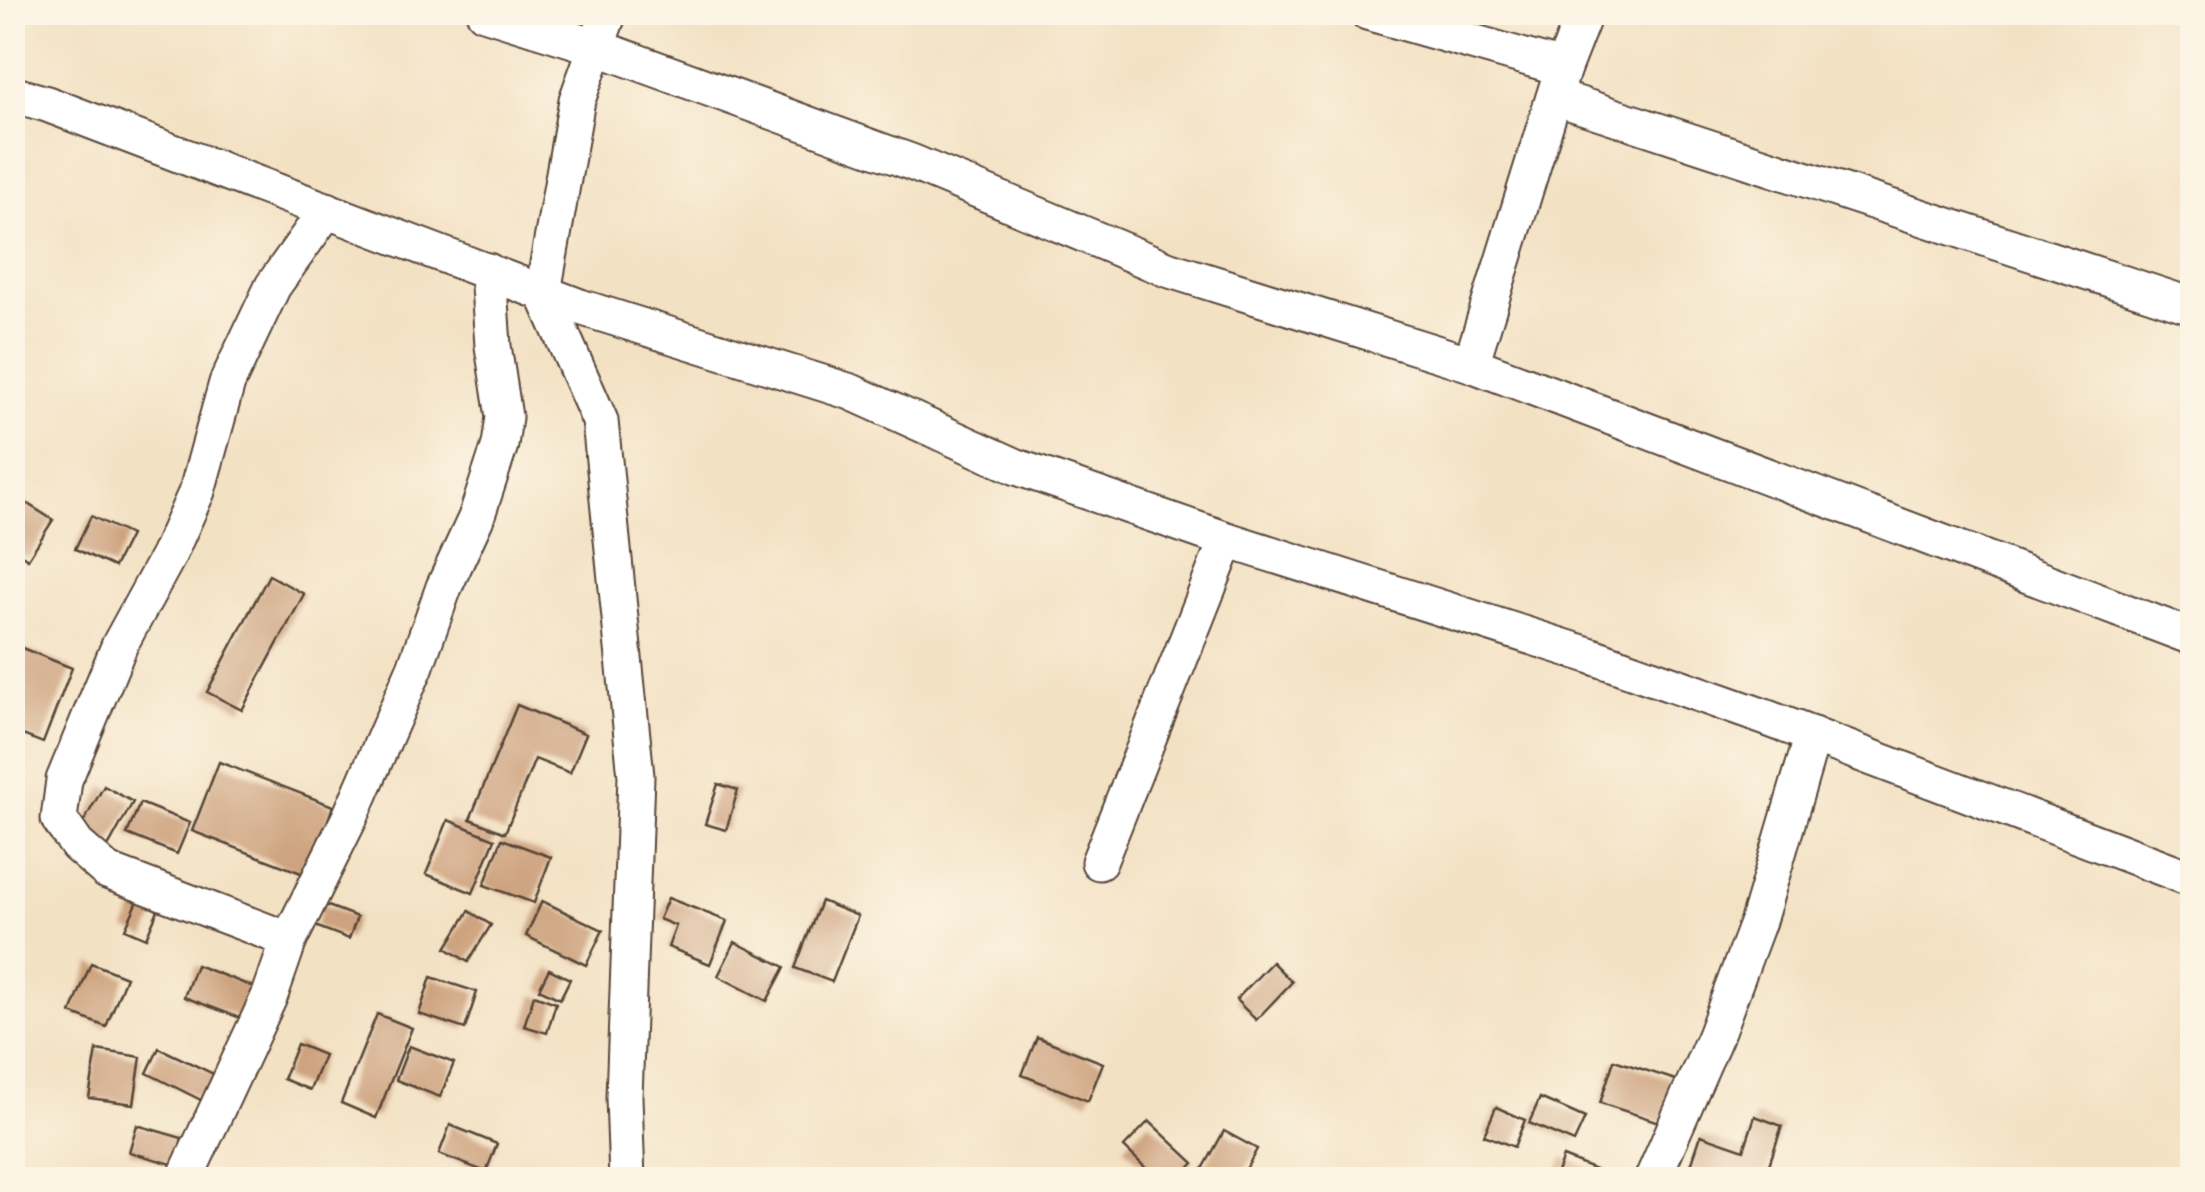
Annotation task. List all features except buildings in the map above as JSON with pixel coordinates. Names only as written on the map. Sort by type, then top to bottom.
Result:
[{"type":"street","points":[[484,12],[596,47],[911,162],[1167,269],[1471,364],[2192,637]]},
{"type":"street","points":[[610,12],[577,100],[543,292],[600,421],[636,776],[624,1097],[627,1180]]},
{"type":"street","points":[[1367,12],[2192,306]]},
{"type":"street","points":[[1471,364],[1559,82],[1585,12]]},
{"type":"street","points":[[12,94],[649,330],[818,380],[1017,466],[1227,540],[1589,655],[1813,735],[2192,879]]},
{"type":"street","points":[[289,940],[107,871],[77,845],[58,819],[64,780],[120,644],[168,556],[197,491],[227,383],[273,286],[327,210]]},
{"type":"street","points":[[184,1180],[270,995],[289,940],[350,816],[476,518],[500,445],[504,417],[493,346],[488,271]]},
{"type":"street","points":[[1099,862],[1227,540]]},
{"type":"street","points":[[1652,1180],[1715,1036],[1758,921],[1813,735]]}]
